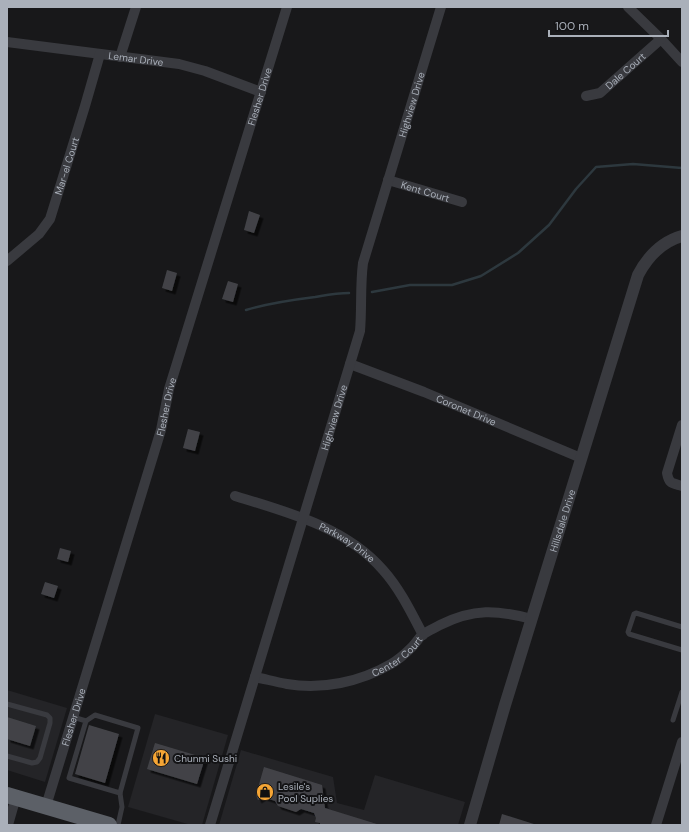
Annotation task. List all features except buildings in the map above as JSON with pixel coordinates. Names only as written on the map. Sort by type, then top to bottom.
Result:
[{"type":"highway","points":[[12,796],[103,824]]},
{"type":"street","points":[[120,57],[136,7]]},
{"type":"street","name":"Flesher Drive","points":[[46,806],[161,430],[169,390],[287,7]]},
{"type":"street","name":"Highview Drive","points":[[210,825],[360,331],[362,315],[360,289],[363,263],[441,7]]},
{"type":"street","points":[[628,7],[682,62]]},
{"type":"street","name":"Dale Court","points":[[586,96],[600,93],[661,39]]},
{"type":"street","name":"Lemar Drive","points":[[7,42],[179,64],[205,71],[261,92]]},
{"type":"street","name":"Mar-el Court","points":[[7,261],[39,234],[50,219],[100,54]]},
{"type":"street","name":"Kent Court","points":[[388,180],[462,202]]},
{"type":"street","name":"Hillsdale Drive","points":[[470,825],[504,705],[638,275],[644,263],[653,253],[663,245],[682,236]]},
{"type":"street","name":"Coronet Drive","points":[[350,364],[424,392],[581,458]]},
{"type":"street","points":[[682,425],[667,473],[668,480],[682,486]]},
{"type":"street","name":"Parkway Drive","points":[[235,496],[303,518],[344,538],[372,558],[394,583],[423,635]]},
{"type":"street","name":"Center Court","points":[[254,677],[288,684],[310,686],[343,683],[364,676],[391,664],[423,635],[450,620],[467,614],[506,612],[532,619]]},
{"type":"street","points":[[656,825],[682,742]]},
{"type":"street","points":[[8,825],[12,796]]},
{"type":"lane","points":[[682,627],[636,613],[634,614],[628,632],[629,634],[682,650]]},
{"type":"lane","points":[[673,720],[682,692]]},
{"type":"lane","points":[[7,704],[47,715],[50,718],[50,723],[40,758],[37,762],[32,763],[7,756]]},
{"type":"lane","points":[[118,825],[122,807],[120,793],[138,728],[95,715],[86,721],[69,778],[120,793]]},
{"type":"lane","points":[[73,717],[86,721]]},
{"type":"shaded area","points":[[7,690],[67,708],[45,782],[7,770]]},
{"type":"shaded area","points":[[155,714],[228,735],[202,825],[191,825],[128,807]]},
{"type":"shaded area","points":[[241,750],[333,777],[337,803],[364,810],[375,775],[465,802],[458,825],[219,825]]},
{"type":"waterway","points":[[372,292],[410,285],[452,285],[481,276],[518,253],[549,225],[576,189],[596,167],[633,164],[682,168]]},
{"type":"waterway","points":[[246,310],[263,305],[332,294],[349,293]]},
{"type":"place","name":"Chunmi Sushi","points":[[161,758]]},
{"type":"place","name":"Lesile's Pool Suplies","points":[[265,792]]}]
